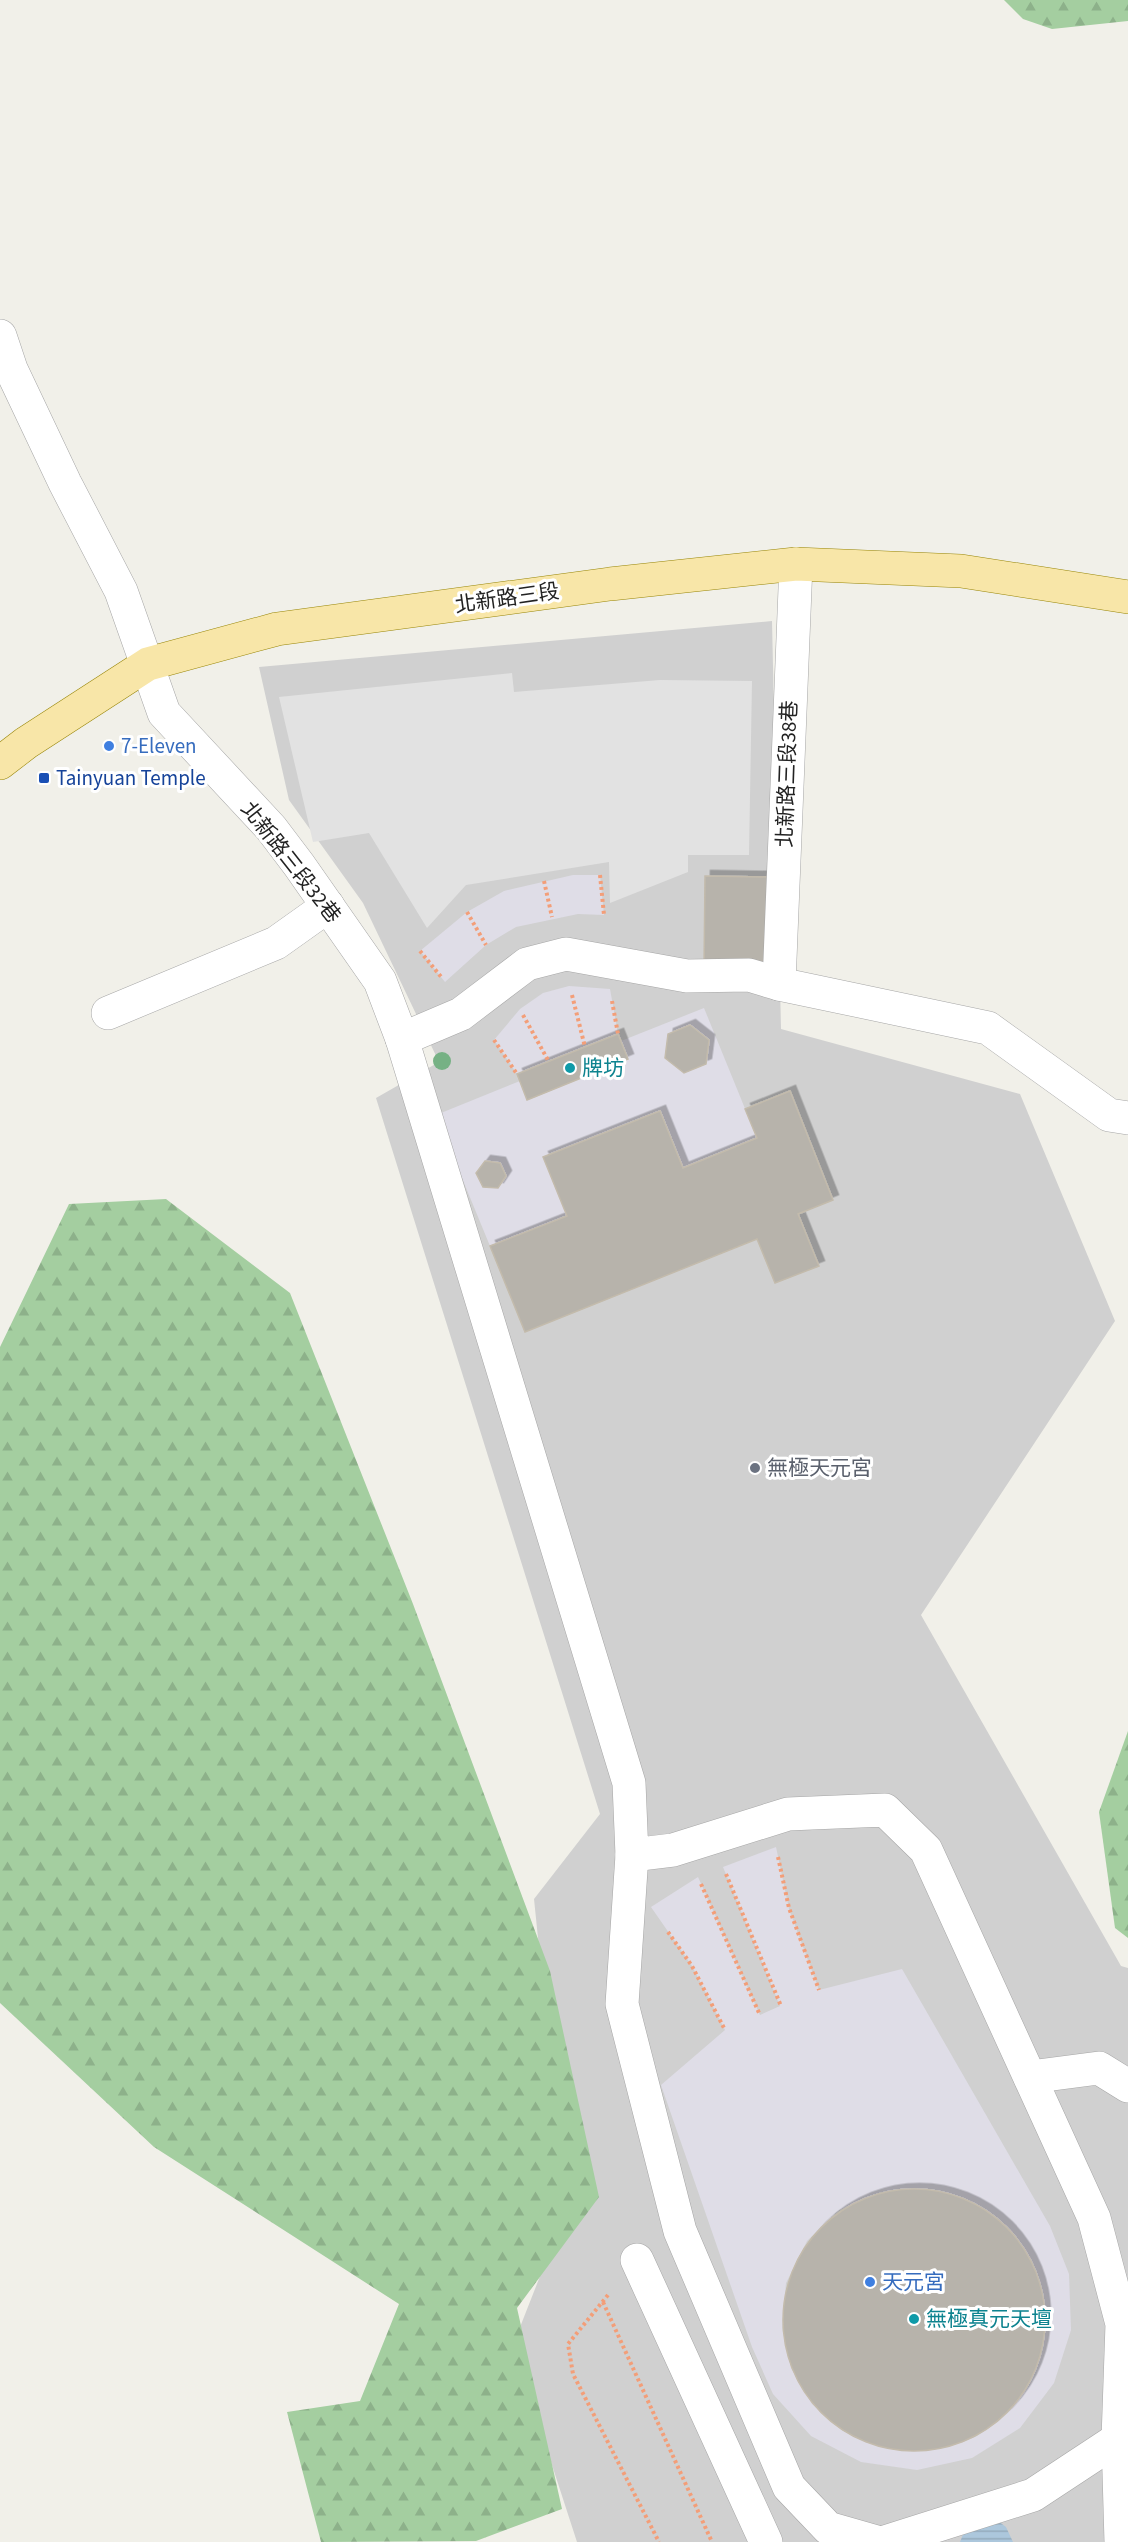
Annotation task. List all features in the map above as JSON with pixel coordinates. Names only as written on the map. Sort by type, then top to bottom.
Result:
[{"type":"main road","name":"北新路三段","points":[[0,763],[26,743],[148,664],[277,629],[610,584],[796,564],[961,571],[1128,597]]},
{"type":"main road","name":"北新路三段","points":[[1048,584],[1128,622]]},
{"type":"street","name":"北新路三段32巷","points":[[0,336],[11,369],[65,483],[121,591],[164,712],[271,828],[380,981],[402,1039],[629,1783],[632,1855],[622,2004],[680,2232],[789,2487],[828,2528],[876,2542]]},
{"type":"street","name":"北新路三段38巷","points":[[779,984],[796,564]]},
{"type":"street","points":[[108,1013],[276,943],[328,906]]},
{"type":"street","points":[[402,1039],[460,1014],[527,964],[566,954],[687,976],[749,975],[779,984],[988,1028],[1108,1115],[1128,1118]]},
{"type":"street","points":[[632,1855],[673,1850],[788,1814],[885,1810],[926,1850],[1094,2218],[1122,2324],[1121,2542]]},
{"type":"street","points":[[1030,2077],[1099,2068],[1128,2086]]},
{"type":"street","points":[[637,2260],[766,2542]]},
{"type":"street","points":[[885,2542],[1033,2495],[1123,2440]]},
{"type":"path","points":[[600,875],[604,915]]},
{"type":"path","points":[[544,881],[553,918]]},
{"type":"path","points":[[467,912],[486,945]]},
{"type":"path","points":[[420,951],[445,982]]},
{"type":"path","points":[[569,986],[585,1047]]},
{"type":"path","points":[[612,1000],[618,1034]]},
{"type":"path","points":[[520,1009],[549,1062]]},
{"type":"path","points":[[494,1040],[517,1074]]},
{"type":"path","points":[[776,1847],[789,1908],[819,1990]]},
{"type":"path","points":[[723,1867],[781,2006]]},
{"type":"path","points":[[698,1877],[760,2015]]},
{"type":"path","points":[[664,1927],[692,1966],[725,2030]]},
{"type":"path","points":[[603,2302],[712,2542]]},
{"type":"path","points":[[568,2344],[573,2374],[659,2542]]},
{"type":"shaded area","name":"無極天元宮","points":[[772,621],[781,1029],[1020,1094],[1115,1321],[921,1615],[1121,1966],[1128,1968],[1128,2542],[577,2542],[513,2345],[566,2210],[534,1899],[600,1814],[376,1098],[439,1062],[363,903],[289,800],[259,667]]},
{"type":"shaded area","points":[[512,673],[514,692],[660,680],[752,681],[749,855],[688,855],[688,872],[610,903],[609,862],[466,885],[427,928],[369,833],[313,842],[279,697]]},
{"type":"shaded area","points":[[573,875],[600,875],[604,915],[578,914],[516,927],[486,945],[445,982],[420,951],[467,912],[504,891]]},
{"type":"shaded area","points":[[569,986],[610,989],[618,1034],[517,1074],[494,1040],[520,1009],[543,993]]},
{"type":"shaded area","points":[[704,1008],[757,1138],[683,1168],[659,1111],[543,1157],[567,1216],[490,1246],[436,1115],[520,1081],[528,1100],[628,1059],[621,1041]],"holes":[[[690,1025],[709,1040],[706,1064]],[[485,1161],[500,1163],[506,1176],[498,1188],[483,1187],[476,1173]]]},
{"type":"shaded area","points":[[776,1847],[789,1909],[819,1990],[902,1969],[1050,2226],[1069,2274],[1071,2330],[1054,2383],[1020,2428],[972,2458],[917,2470],[861,2462],[811,2436],[773,2394],[752,2347],[661,2085],[725,2030],[692,1966],[651,1907],[698,1877],[760,2015],[780,2006],[723,1867]],"holes":[[[927,2189],[971,2201],[1008,2228],[1034,2266],[1045,2310],[1042,2352],[1026,2390],[999,2421],[977,2436],[963,2442],[923,2451],[882,2447],[843,2431],[812,2404],[791,2368],[782,2328],[786,2283],[807,2241],[839,2210],[881,2192]]]},
{"type":"green space","points":[[1004,0],[1128,0],[1128,21],[1052,29],[1023,19]]},
{"type":"green space","points":[[166,1199],[290,1293],[413,1604],[550,1971],[599,2197],[517,2308],[562,2509],[476,2541],[321,2542],[287,2412],[360,2401],[399,2304],[154,2147],[0,2003],[0,1347],[69,1204]]},
{"type":"green space","points":[[1128,1731],[1128,1938],[1115,1928],[1099,1812]]},
{"type":"water","points":[[998,2521],[1006,2527],[1013,2542],[960,2542],[964,2532]]},
{"type":"building","points":[[705,876],[771,877],[770,970],[704,969]]},
{"type":"building","points":[[690,1025],[709,1040],[706,1064],[684,1073],[665,1058],[668,1034]]},
{"type":"building","name":"牌坊","points":[[618,1034],[628,1059],[527,1100],[517,1074]]},
{"type":"building","points":[[790,1091],[833,1200],[798,1214],[819,1266],[775,1283],[757,1239],[525,1332],[490,1246],[567,1216],[543,1157],[660,1111],[683,1168],[757,1138],[745,1109]]},
{"type":"building","points":[[485,1161],[500,1163],[506,1176],[498,1188],[483,1187],[476,1173]]},
{"type":"building","name":"無極真元天壇","points":[[914,2189],[940,2192],[964,2199],[987,2211],[1015,2237],[1035,2270],[1042,2294],[1045,2320],[1042,2346],[1035,2370],[1023,2393],[997,2421],[964,2441],[940,2448],[914,2451],[888,2448],[864,2441],[841,2429],[813,2403],[793,2370],[786,2346],[783,2320],[786,2294],[793,2270],[805,2247],[831,2219],[864,2199],[888,2192]]},
{"type":"place","name":"7-Eleven","points":[[109,746]]},
{"type":"place","name":"Tainyuan Temple","points":[[44,778]]},
{"type":"place","name":"牌坊","points":[[570,1068]]},
{"type":"place","name":"無極天元宮","points":[[755,1468]]},
{"type":"place","name":"天元宮","points":[[870,2282]]},
{"type":"place","name":"無極真元天壇","points":[[914,2319]]}]
